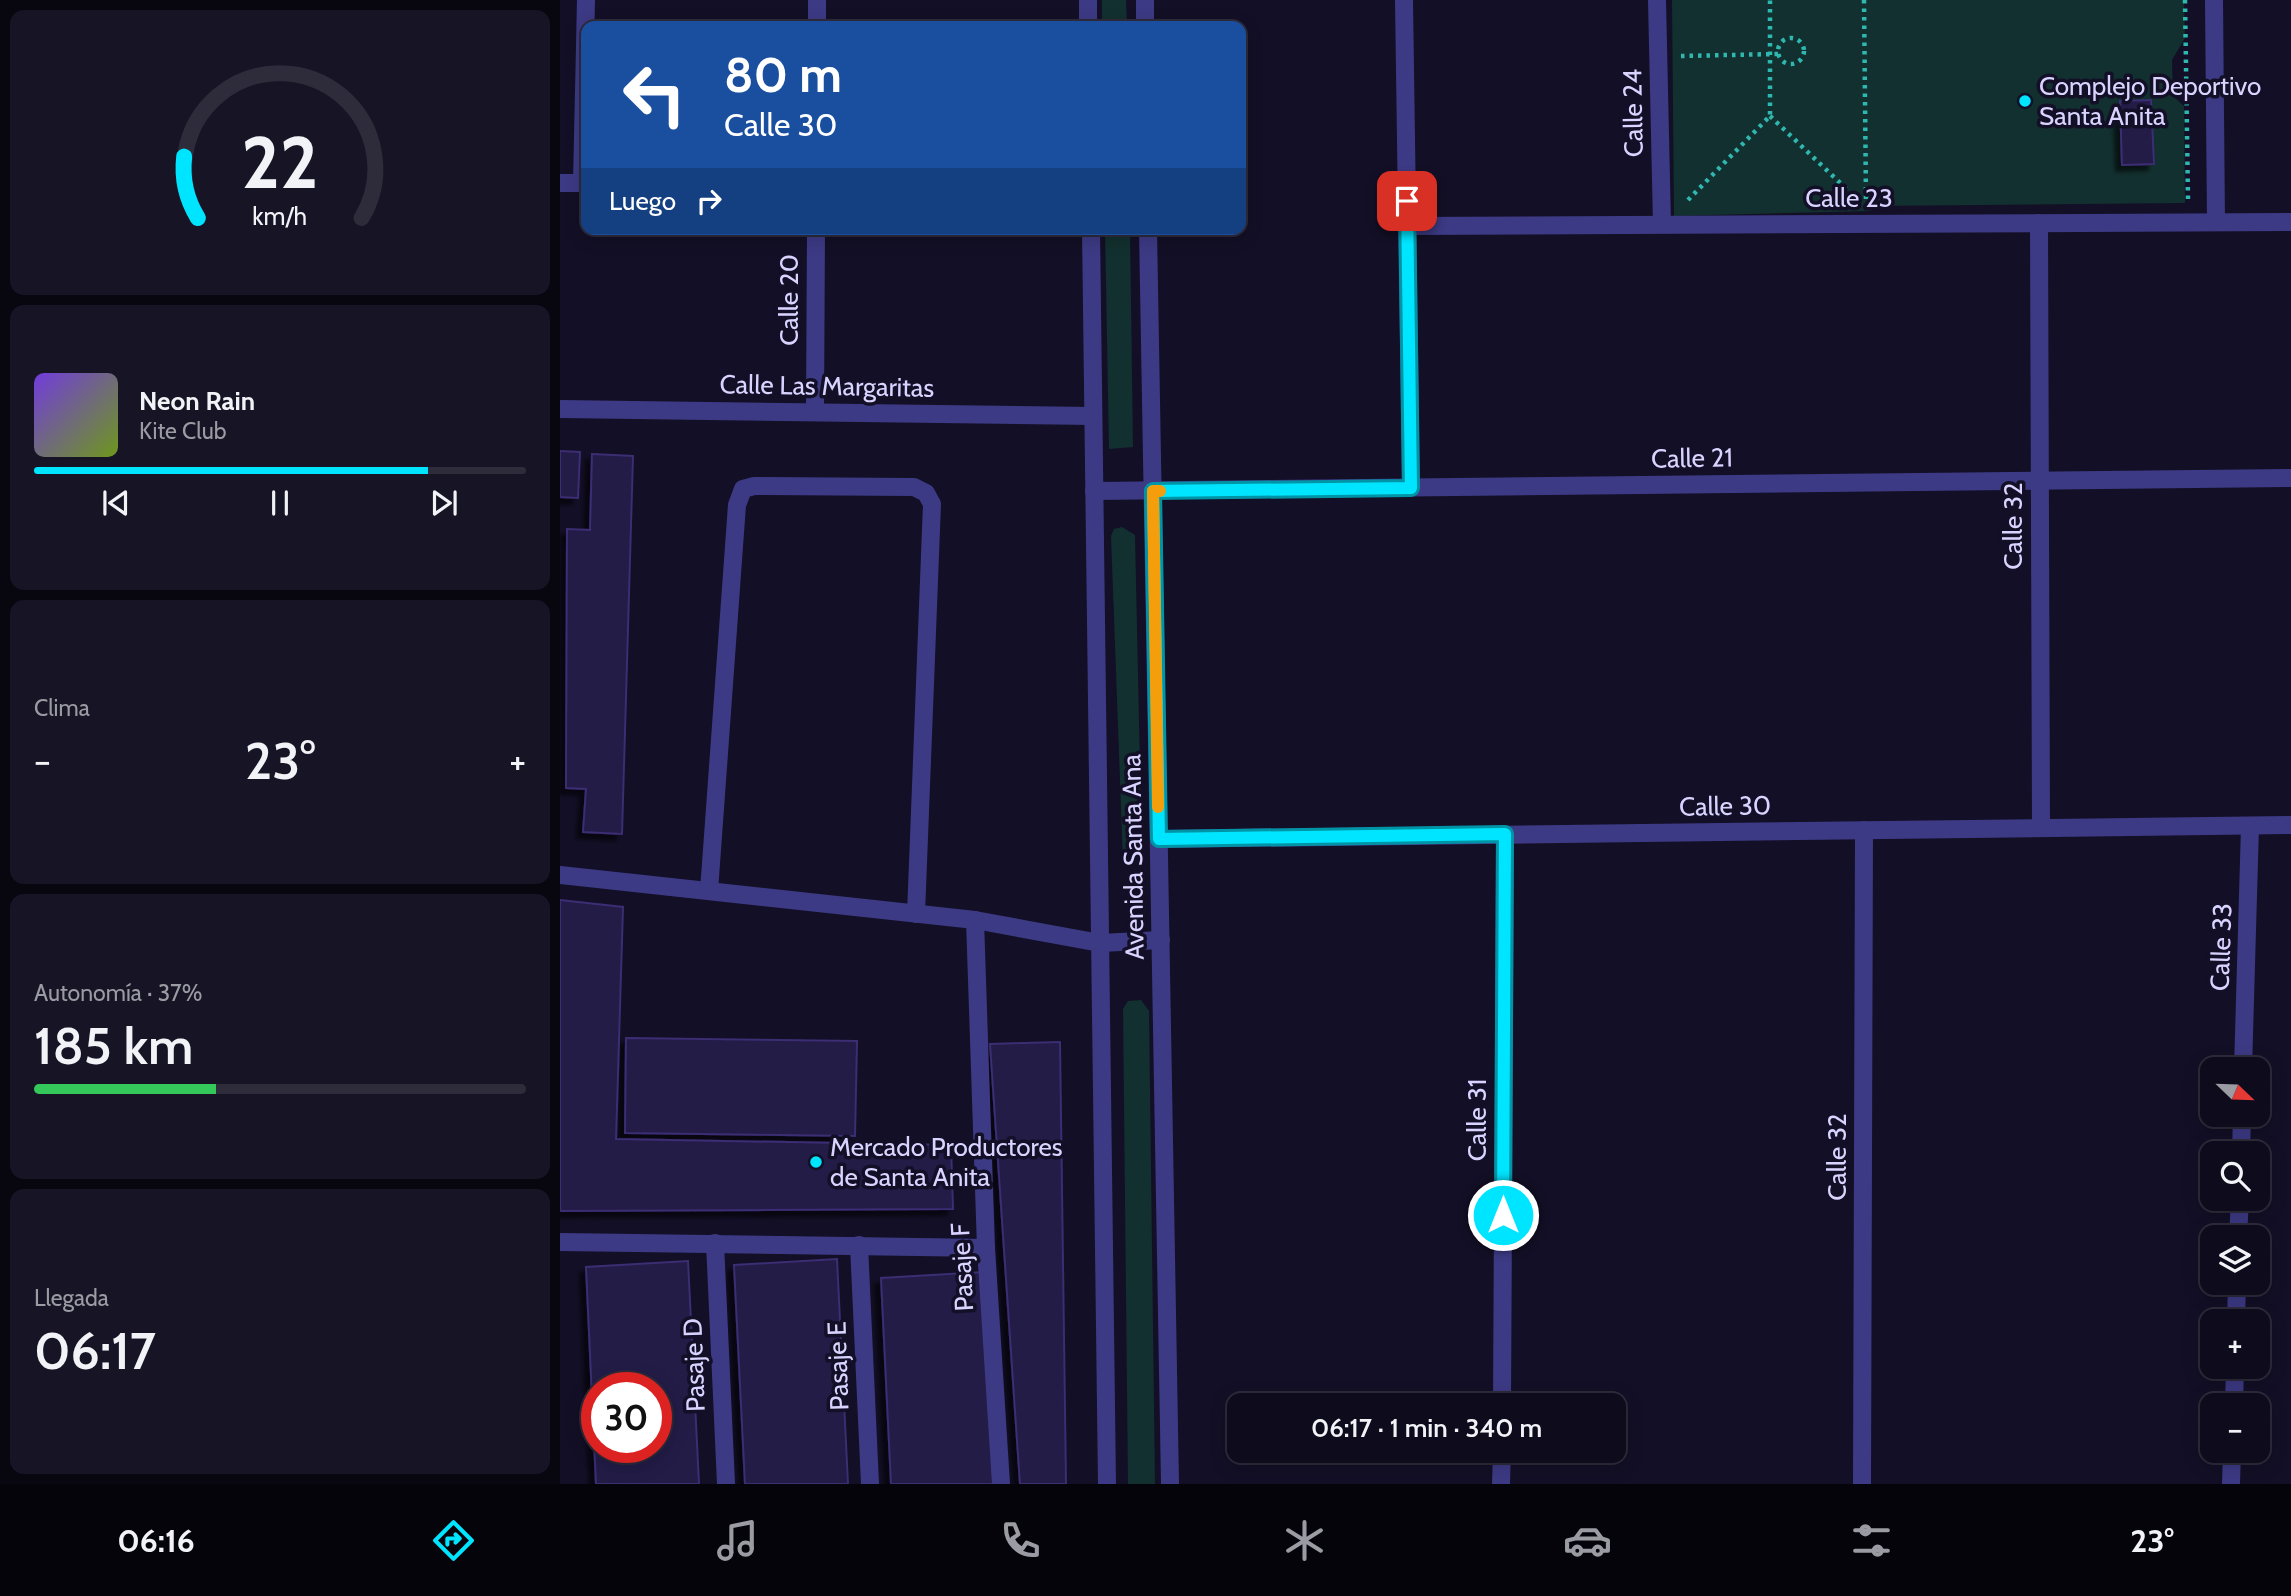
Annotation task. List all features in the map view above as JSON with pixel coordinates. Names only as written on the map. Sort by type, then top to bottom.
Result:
[{"type":"street","points":[[586,0],[586,21]]},
{"type":"street","points":[[817,0],[817,21]]},
{"type":"street","points":[[1088,0],[1088,21]]},
{"type":"street","points":[[1144,0],[1145,21]]},
{"type":"street","points":[[1404,0],[1411,488]]},
{"type":"street","name":"Calle 24","points":[[1657,0],[1662,224]]},
{"type":"street","points":[[2214,0],[2216,222]]},
{"type":"street","points":[[560,183],[581,183]]},
{"type":"street","name":"Calle 23","points":[[1407,226],[2291,222]]},
{"type":"street","name":"Calle 32","points":[[2039,223],[2041,828]]},
{"type":"street","name":"Calle 20","points":[[815,412],[816,235]]},
{"type":"street","name":"Avenida Santa Ana","points":[[1091,235],[1107,1484]]},
{"type":"street","name":"Avenida Santa Ana","points":[[1148,235],[1170,1484]]},
{"type":"street","name":"Calle Las Margaritas","points":[[560,409],[1093,416]]},
{"type":"street","name":"Calle 21","points":[[1094,491],[2291,478]]},
{"type":"street","points":[[709,891],[737,505],[743,489],[754,486],[914,487],[926,493],[932,504],[916,914]]},
{"type":"street","name":"Calle 30","points":[[1159,839],[2291,825]]},
{"type":"street","name":"Calle 33","points":[[2243,1057],[2250,826]]},
{"type":"street","name":"Calle 32","points":[[1862,1484],[1864,830]]},
{"type":"street","name":"Calle 31","points":[[1502,1393],[1505,834]]},
{"type":"street","points":[[560,875],[975,920],[1100,943],[1161,940]]},
{"type":"street","name":"Pasaje F","points":[[975,920],[986,1248],[1001,1484]]},
{"type":"street","points":[[560,1242],[986,1248]]},
{"type":"street","name":"Pasaje D","points":[[715,1243],[726,1484]]},
{"type":"street","name":"Pasaje E","points":[[859,1245],[870,1484]]},
{"type":"street","points":[[1502,1463],[1502,1484]]},
{"type":"street","points":[[2231,1484],[2232,1463]]},
{"type":"path","points":[[1680,208],[1770,116],[1770,0]]},
{"type":"path","points":[[1770,116],[1866,208],[1864,0]]},
{"type":"path","points":[[2185,0],[2188,208]]},
{"type":"path","points":[[1789,38],[1796,38],[1802,43],[1802,58],[1796,63],[1784,62],[1778,54],[1778,47],[1789,38]]},
{"type":"path","points":[[1677,56],[1778,54]]},
{"type":"green space","points":[[1102,0],[1126,0],[1127,21],[1102,21]]},
{"type":"green space","name":"Complejo Deportivo Santa Anita","points":[[1672,0],[2184,0],[2185,38],[2172,60],[2173,96],[2184,106],[2185,203],[1873,206],[1871,211],[1674,216]]},
{"type":"green space","points":[[1105,235],[1130,235],[1133,447],[1109,449]]},
{"type":"green space","points":[[1122,527],[1135,535],[1142,861],[1123,862],[1111,536],[1114,529]]},
{"type":"green space","points":[[1141,1000],[1149,1011],[1155,1484],[1128,1484],[1123,1009],[1128,1001]]},
{"type":"building","points":[[2151,100],[2154,164],[2122,165],[2120,101]]},
{"type":"building","points":[[560,451],[580,452],[578,498],[560,497]]},
{"type":"building","points":[[592,454],[633,456],[622,834],[583,832],[586,789],[566,788],[567,529],[590,530]]},
{"type":"building","points":[[560,900],[623,907],[616,1139],[951,1145],[953,1209],[560,1211]]},
{"type":"building","points":[[626,1038],[857,1041],[855,1136],[625,1133]]},
{"type":"building","points":[[1060,1042],[1066,1484],[1020,1484],[990,1044]]},
{"type":"building","points":[[837,1259],[848,1484],[745,1484],[734,1265]]},
{"type":"building","points":[[688,1261],[699,1484],[596,1484],[595,1463],[672,1463],[672,1372],[591,1372],[586,1267]]},
{"type":"building","points":[[983,1272],[994,1484],[891,1484],[881,1278]]},
{"type":"slow traffic","points":[[1158,807],[1153,491],[1160,491]]},
{"type":"place","name":"Complejo Deportivo Santa Anita","points":[[2025,101]]},
{"type":"place","name":"Mercado Productores de Santa Anita","points":[[816,1162]]},
{"type":"route","points":[[1407,201],[1411,488],[1153,491],[1159,839],[1505,834],[1503,1215]]}]
